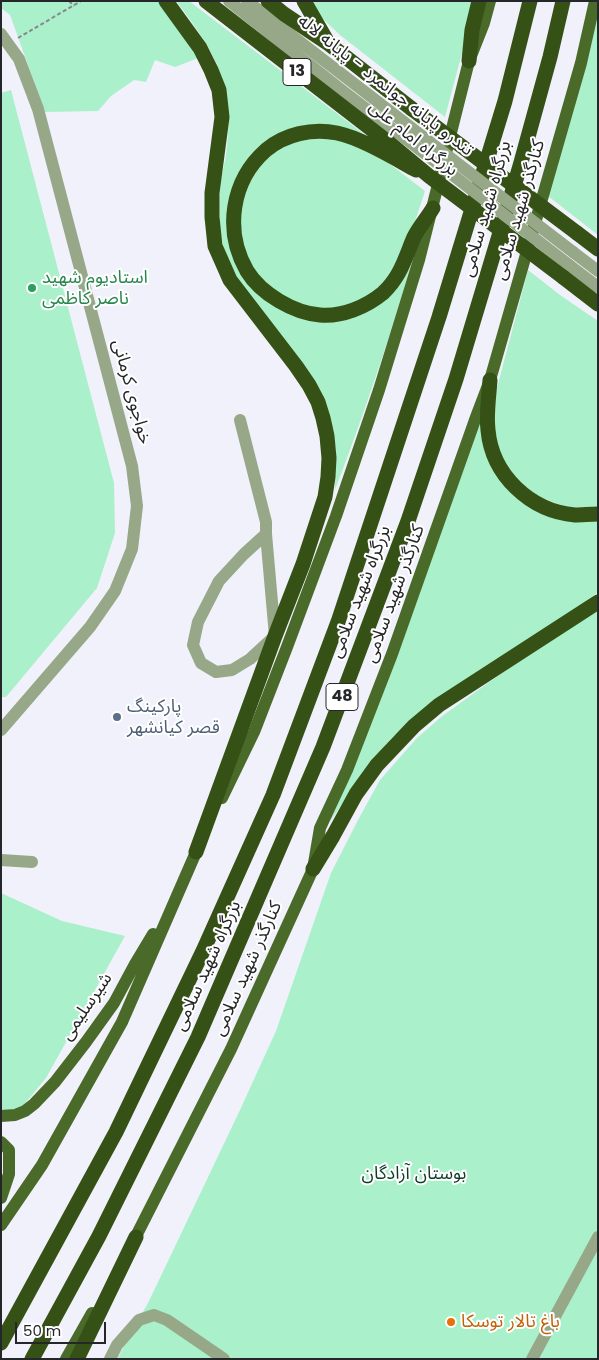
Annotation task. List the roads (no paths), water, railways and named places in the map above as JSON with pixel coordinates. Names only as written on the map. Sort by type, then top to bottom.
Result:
[{"type":"highway","points":[[166,1],[200,48],[219,90],[222,117],[212,193],[215,246],[230,280],[309,385],[318,402],[323,418],[327,436],[328,458],[328,478],[325,497],[303,564],[196,852]]},
{"type":"highway","name":"بزرگراه امام علی","points":[[206,1],[429,176],[566,271],[598,304]]},
{"type":"highway","name":"بزرگراه امام علی","points":[[268,1],[329,44],[598,249]]},
{"type":"highway","points":[[304,1],[329,44]]},
{"type":"highway","points":[[469,62],[472,30],[479,1]]},
{"type":"highway","name":"بزرگراه شهید سلامی","points":[[1,1343],[116,1132],[203,951],[273,795],[338,622],[439,316],[505,102],[530,1]]},
{"type":"highway","name":"بزرگراه شهید سلامی","points":[[32,1359],[99,1236],[198,1037],[323,747],[408,521],[456,379],[520,166],[550,57],[563,1]]},
{"type":"highway","points":[[429,176],[363,143],[338,133],[322,131],[296,134],[282,139],[270,147],[249,168],[243,179],[236,201],[233,224],[237,247],[248,272],[256,283],[283,303],[320,315],[335,315],[368,304],[382,293],[404,263],[415,236],[433,208]]},
{"type":"highway","points":[[490,380],[488,432],[495,459],[510,483],[546,508],[576,515],[598,514]]},
{"type":"highway","points":[[313,869],[356,794],[377,765],[414,726],[438,706],[598,602]]},
{"type":"highway","points":[[77,1359],[136,1237]]},
{"type":"main road","points":[[1,1225],[42,1165],[122,1022],[196,852],[254,732],[336,516],[382,380],[419,260],[469,62],[490,1]]},
{"type":"main road","name":"کنارگذر شهید سلامی","points":[[66,1359],[136,1237],[231,1049],[313,869],[320,828],[347,770],[392,654],[490,380],[581,63],[595,1]]},
{"type":"main road","name":"شیرسلیمی","points":[[1,1116],[15,1115],[30,1108],[71,1062],[114,1003],[135,964],[180,892]]},
{"type":"main road","points":[[1,1142],[9,1150],[9,1174],[1,1198]]},
{"type":"street","points":[[229,1],[344,92],[421,143],[566,271],[598,287]]},
{"type":"street","name":"تندرو پایانه جوانمرد - پایانه لاله","points":[[247,1],[421,143],[598,271]]},
{"type":"street","name":"خواجوی کرمانی","points":[[1,730],[90,627],[115,591],[132,549],[137,506],[132,466],[40,118],[19,59],[5,39]]},
{"type":"street","points":[[240,420],[266,522],[275,636],[250,659],[232,670],[216,672],[201,663],[193,645],[198,622],[219,581],[266,534]]},
{"type":"street","points":[[1,860],[32,862]]},
{"type":"street","points":[[532,1359],[598,1237]]},
{"type":"street","points":[[110,1359],[117,1346],[139,1320],[154,1315],[167,1320],[224,1359]]},
{"type":"place","name":"استادیوم شهید ناصر کاظمی","points":[[32,288]]},
{"type":"place","name":"پارکینگ قصر کیانشهر","points":[[117,717]]},
{"type":"place","name":"باغ تالار توسکا","points":[[451,1322]]},
{"type":"park label","name":"بوستان آزادگان","points":[[414,1174]]}]
